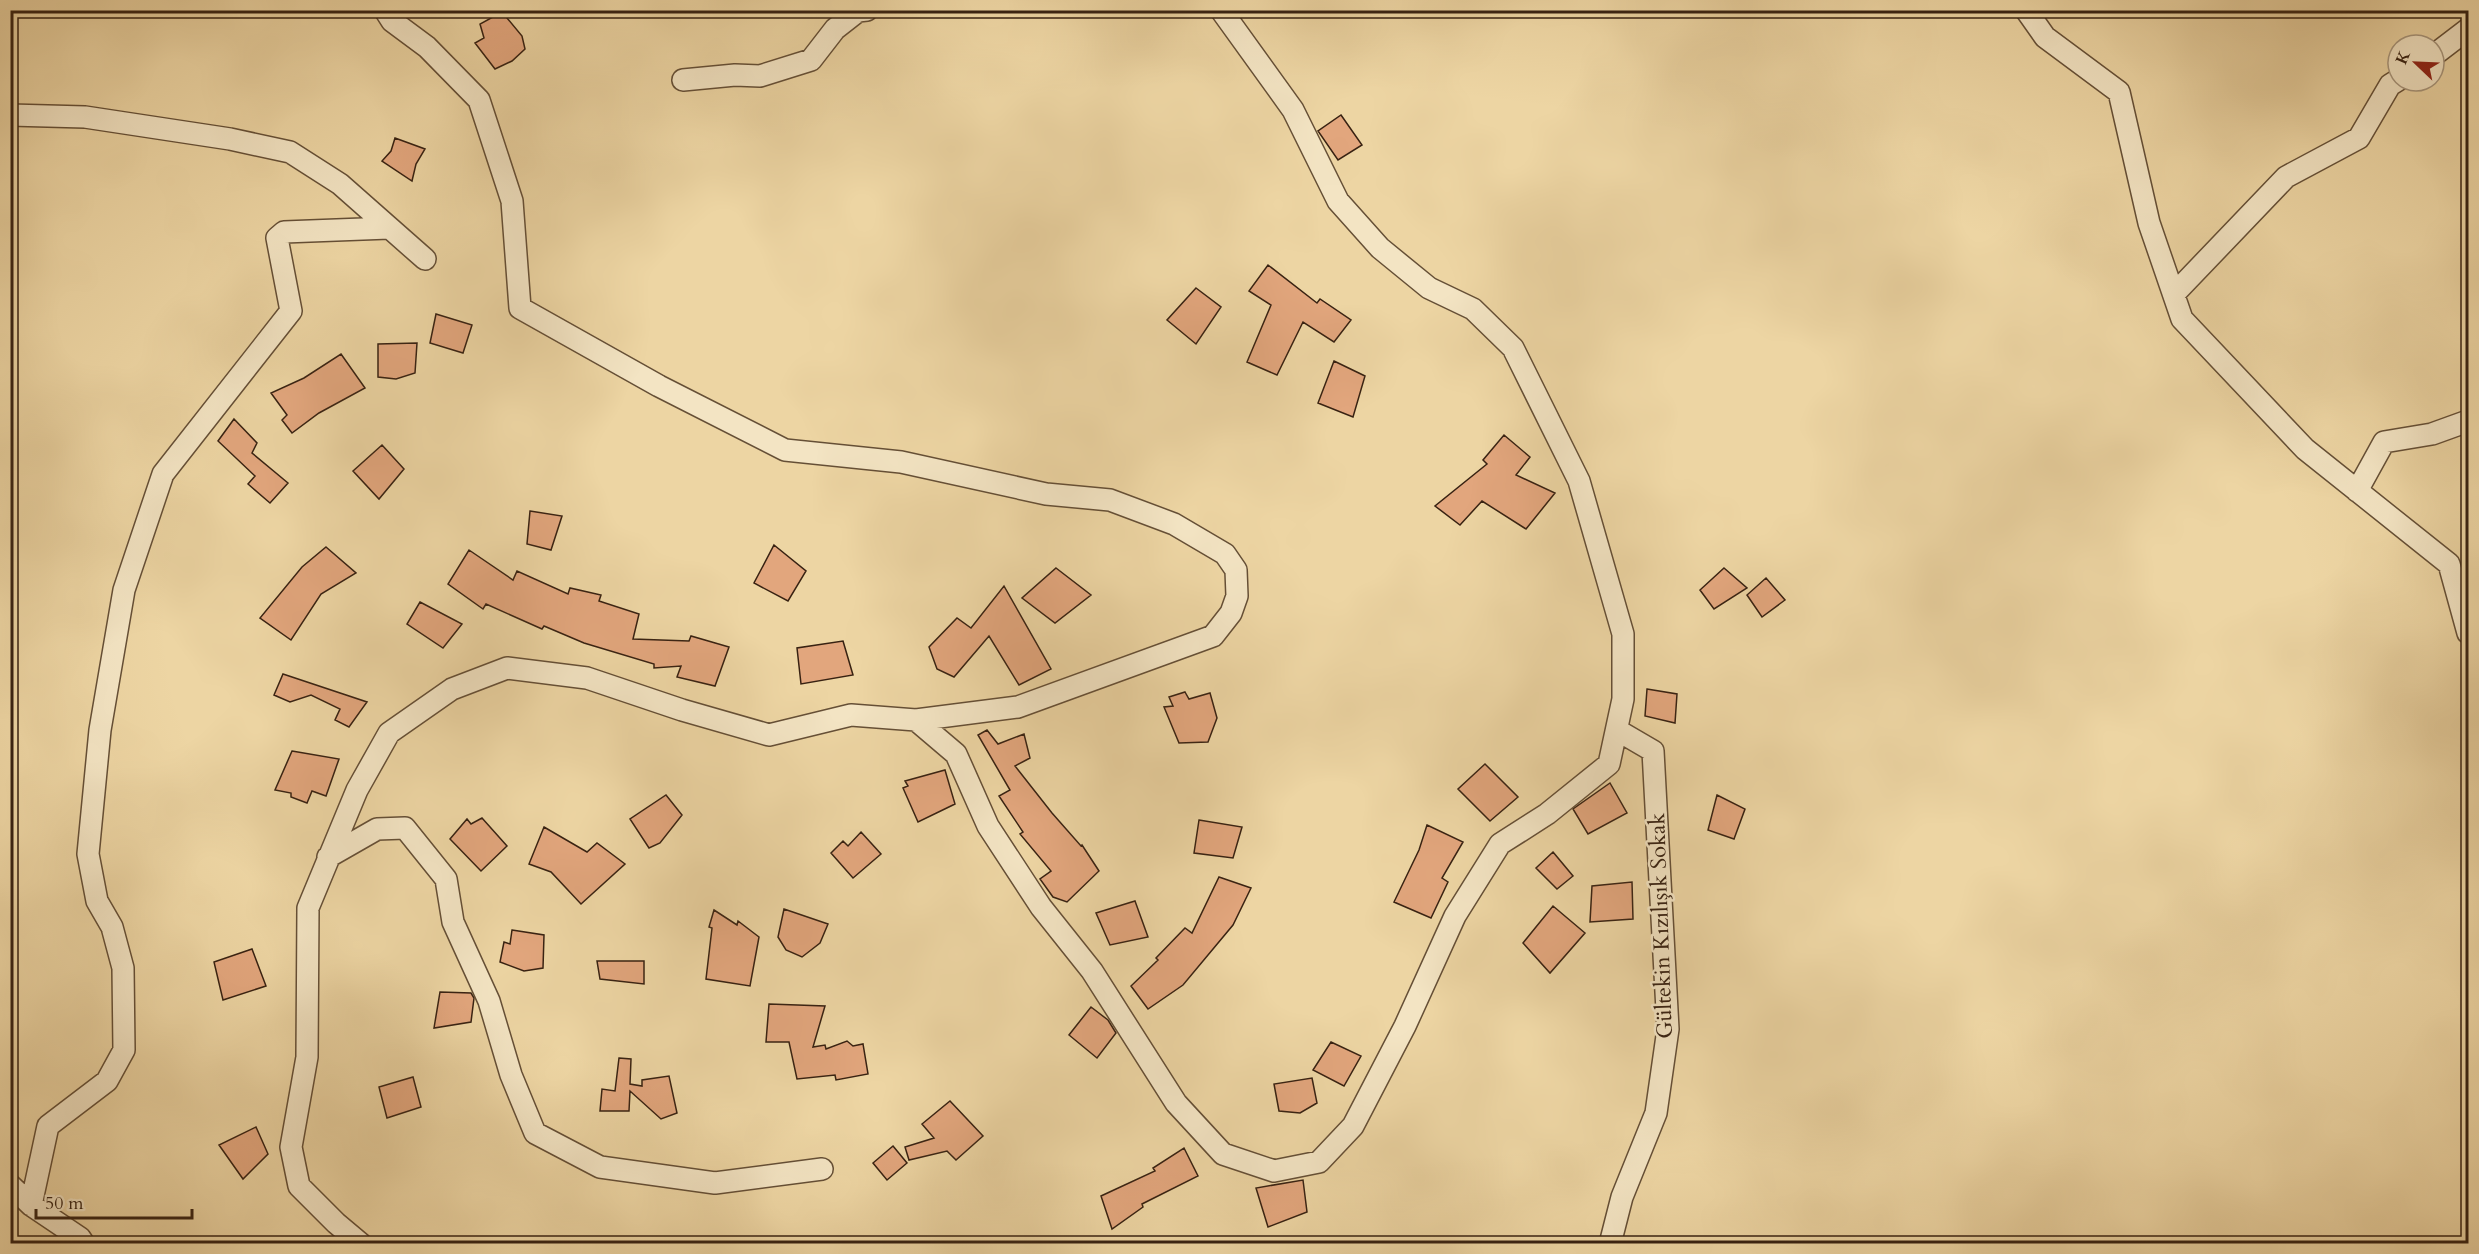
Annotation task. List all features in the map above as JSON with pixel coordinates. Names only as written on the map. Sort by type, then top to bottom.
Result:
[{"type":"street","points":[[361,1244],[298,1186],[291,1147],[307,1057],[308,908],[357,790],[389,733],[452,689],[507,668],[587,678],[682,710],[769,735],[850,715],[916,720],[1018,706],[1213,636],[1232,613],[1237,596],[1236,570],[1225,554],[1174,524],[1110,500],[1046,494],[901,462],[785,450],[659,386],[520,308],[512,201],[479,100],[428,47],[392,21],[385,10]]},
{"type":"street","points":[[683,80],[735,75],[760,76],[811,60],[835,29],[858,11],[867,10]]},
{"type":"street","points":[[916,720],[956,754],[988,826],[1041,907],[1092,971],[1176,1103],[1223,1154],[1274,1172],[1319,1162],[1353,1126],[1406,1026],[1455,916],[1500,844],[1547,814],[1609,764],[1623,699],[1623,634],[1579,481],[1513,348],[1473,309],[1429,288],[1380,248],[1338,201],[1293,110],[1221,10]]},
{"type":"street","points":[[2026,10],[2045,37],[2119,92],[2149,223],[2182,319],[2305,449],[2449,564],[2469,633]]},
{"type":"street","points":[[2446,46],[2469,30]]},
{"type":"street","points":[[2174,294],[2286,177],[2360,138],[2386,92]]},
{"type":"street","points":[[10,115],[85,117],[230,139],[291,152],[340,184],[425,259]]},
{"type":"street","points":[[31,1205],[48,1126],[107,1081],[124,1050],[123,968],[112,927],[97,901],[88,854],[100,730],[124,590],[163,474],[291,311],[277,238],[284,232],[389,228]]},
{"type":"street","points":[[2357,491],[2384,442],[2432,434],[2469,421]]},
{"type":"street","name":"Gültekin Kızılışık Sokak","points":[[1610,1244],[1622,1197],[1656,1113],[1668,1029],[1653,751],[1617,730]]},
{"type":"street","points":[[328,857],[377,829],[405,828],[446,879],[453,922],[489,1001],[511,1075],[535,1133],[600,1167],[715,1183],[822,1169]]},
{"type":"street","points":[[10,1185],[31,1205],[80,1238],[84,1244]]},
{"type":"building","points":[[502,12],[522,36],[525,49],[512,61],[495,69],[475,43],[484,38],[480,24]]},
{"type":"building","points":[[1341,115],[1362,145],[1338,160],[1318,131]]},
{"type":"building","points":[[395,138],[425,149],[416,164],[412,181],[382,161],[391,151]]},
{"type":"building","points":[[1268,265],[1317,303],[1320,299],[1351,320],[1334,342],[1303,322],[1277,375],[1247,362],[1271,305],[1249,291]]},
{"type":"building","points":[[1196,288],[1221,307],[1196,344],[1167,320]]},
{"type":"building","points":[[436,314],[472,325],[463,353],[430,343]]},
{"type":"building","points":[[417,343],[415,373],[396,379],[378,377],[378,344]]},
{"type":"building","points":[[341,354],[365,388],[319,413],[292,433],[282,420],[287,415],[271,393],[304,378]]},
{"type":"building","points":[[1334,361],[1365,376],[1353,417],[1318,403]]},
{"type":"building","points":[[234,419],[257,443],[252,453],[288,483],[270,503],[248,484],[255,476],[218,441]]},
{"type":"building","points":[[1504,435],[1530,457],[1516,475],[1555,493],[1526,529],[1482,501],[1460,525],[1435,506],[1487,464],[1483,460]]},
{"type":"building","points":[[382,445],[404,469],[379,499],[353,471]]},
{"type":"building","points":[[530,511],[562,516],[551,550],[527,544]]},
{"type":"building","points":[[774,545],[806,571],[788,601],[754,583]]},
{"type":"building","points":[[326,547],[356,573],[321,594],[291,640],[260,618],[302,567]]},
{"type":"building","points":[[469,550],[513,580],[517,571],[568,594],[570,588],[601,595],[599,601],[639,614],[633,639],[689,641],[691,636],[729,647],[715,686],[677,677],[681,666],[654,668],[654,664],[584,643],[544,626],[542,629],[486,604],[483,609],[448,584]]},
{"type":"building","points":[[1056,568],[1091,595],[1055,623],[1022,598]]},
{"type":"building","points":[[1724,568],[1747,588],[1714,609],[1700,590]]},
{"type":"building","points":[[1766,578],[1785,600],[1762,617],[1747,595]]},
{"type":"building","points":[[1004,586],[1051,669],[1019,685],[989,636],[954,677],[937,669],[929,647],[957,618],[971,628]]},
{"type":"building","points":[[420,602],[462,624],[443,648],[407,624]]},
{"type":"building","points":[[843,641],[853,675],[801,684],[797,648]]},
{"type":"building","points":[[283,674],[367,702],[349,727],[335,720],[340,709],[311,695],[290,702],[274,695]]},
{"type":"building","points":[[1647,689],[1677,694],[1675,723],[1645,716]]},
{"type":"building","points":[[1185,692],[1189,699],[1210,693],[1217,718],[1208,742],[1179,743],[1164,707],[1173,706],[1169,697]]},
{"type":"building","points":[[987,730],[998,744],[1024,734],[1030,758],[1015,766],[1052,813],[1082,845],[1099,871],[1067,902],[1053,897],[1040,879],[1051,871],[1020,834],[1023,832],[999,796],[1010,790],[978,735]]},
{"type":"building","points":[[292,751],[339,759],[326,796],[312,791],[307,803],[291,797],[291,793],[275,790]]},
{"type":"building","points":[[1485,764],[1518,797],[1490,821],[1458,789]]},
{"type":"building","points":[[945,770],[955,804],[918,822],[903,788],[908,786],[905,781]]},
{"type":"building","points":[[1610,783],[1627,813],[1588,834],[1573,809]]},
{"type":"building","points":[[666,795],[682,815],[660,843],[649,848],[630,819]]},
{"type":"building","points":[[1717,795],[1745,809],[1734,839],[1708,830]]},
{"type":"building","points":[[482,818],[507,846],[481,871],[450,839],[467,819],[471,824]]},
{"type":"building","points":[[1199,820],[1242,827],[1233,858],[1194,853]]},
{"type":"building","points":[[1427,825],[1463,842],[1442,878],[1448,882],[1431,918],[1394,902],[1419,850]]},
{"type":"building","points":[[544,827],[587,852],[597,843],[625,864],[581,904],[551,872],[529,864]]},
{"type":"building","points":[[861,832],[881,854],[853,878],[831,853],[843,841],[848,846]]},
{"type":"building","points":[[1553,852],[1573,876],[1557,889],[1536,868]]},
{"type":"building","points":[[1219,877],[1251,888],[1233,925],[1183,985],[1148,1009],[1131,986],[1158,960],[1156,958],[1185,928],[1192,933]]},
{"type":"building","points":[[1632,882],[1633,919],[1590,922],[1592,886]]},
{"type":"building","points":[[1135,901],[1148,937],[1110,945],[1096,913]]},
{"type":"building","points":[[1553,906],[1585,933],[1550,973],[1523,943]]},
{"type":"building","points":[[784,909],[828,924],[820,943],[802,957],[786,950],[778,937]]},
{"type":"building","points":[[714,910],[737,925],[738,921],[759,937],[750,986],[706,979],[712,928],[709,927]]},
{"type":"building","points":[[512,930],[544,935],[543,968],[524,971],[500,962],[504,942],[510,944]]},
{"type":"building","points":[[252,949],[266,986],[223,1000],[214,962]]},
{"type":"building","points":[[597,961],[644,961],[644,984],[600,979]]},
{"type":"building","points":[[440,992],[471,993],[474,998],[471,1022],[434,1028]]},
{"type":"building","points":[[769,1004],[825,1006],[813,1047],[825,1045],[826,1049],[847,1041],[853,1046],[863,1044],[868,1074],[836,1080],[835,1075],[797,1079],[789,1042],[766,1042]]},
{"type":"building","points":[[1091,1007],[1108,1020],[1116,1033],[1097,1058],[1069,1035]]},
{"type":"building","points":[[1331,1042],[1361,1056],[1344,1086],[1313,1070]]},
{"type":"building","points":[[619,1058],[631,1059],[630,1084],[642,1086],[642,1080],[669,1076],[677,1113],[661,1119],[630,1091],[629,1111],[600,1111],[602,1089],[615,1091]]},
{"type":"building","points":[[413,1077],[421,1107],[387,1118],[379,1087]]},
{"type":"building","points":[[1312,1078],[1317,1103],[1300,1113],[1279,1111],[1274,1084]]},
{"type":"building","points":[[950,1101],[983,1136],[956,1160],[947,1151],[909,1160],[905,1147],[934,1138],[922,1124]]},
{"type":"building","points":[[256,1127],[268,1154],[243,1179],[219,1145]]},
{"type":"building","points":[[893,1146],[907,1163],[887,1180],[873,1163]]},
{"type":"building","points":[[1184,1148],[1198,1176],[1142,1204],[1143,1207],[1112,1229],[1101,1196],[1155,1171],[1153,1168]]},
{"type":"building","points":[[1303,1180],[1307,1212],[1268,1227],[1256,1188]]}]
